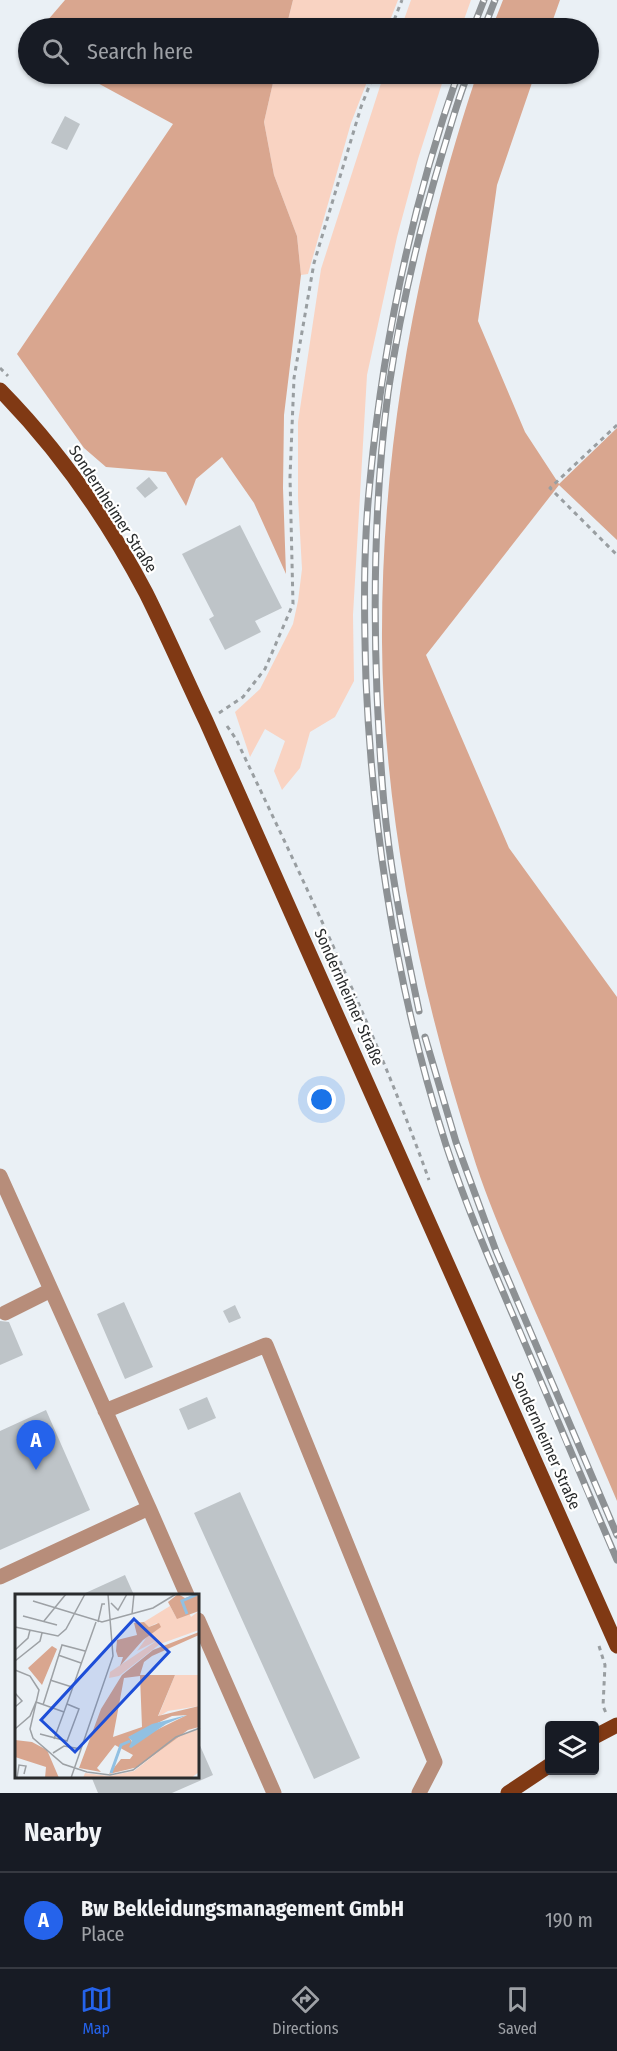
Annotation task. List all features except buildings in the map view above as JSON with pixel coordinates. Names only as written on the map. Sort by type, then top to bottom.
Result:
[{"type":"main road","name":"Sondernheimer Straße","points":[[0,390],[32,424],[82,489],[115,539],[146,593],[226,765],[617,1646]]},
{"type":"main road","points":[[599,1734],[614,1727]]},
{"type":"main road","points":[[508,1793],[545,1768]]},
{"type":"lane","points":[[0,1176],[6,1207],[51,1290],[187,1594]]},
{"type":"lane","points":[[5,1313],[51,1290]]},
{"type":"lane","points":[[105,1411],[266,1345],[435,1762],[419,1793]]},
{"type":"lane","points":[[0,1577],[149,1508]]},
{"type":"lane","points":[[200,1625],[274,1793]]},
{"type":"path","points":[[395,18],[402,0]]},
{"type":"path","points":[[218,714],[243,697],[265,669],[292,604],[290,477],[294,378],[314,263],[370,84]]},
{"type":"path","points":[[617,425],[550,489],[617,555]]},
{"type":"path","points":[[599,1646],[605,1665],[603,1706],[614,1727]]},
{"type":"shaded area","points":[[65,0],[293,0],[288,18],[50,18]]},
{"type":"shaded area","points":[[293,0],[398,0],[391,18],[288,18]]},
{"type":"shaded area","points":[[411,0],[471,0],[465,18],[405,18]]},
{"type":"shaded area","points":[[503,0],[560,0],[554,18],[496,18]]},
{"type":"shaded area","points":[[99,84],[273,84],[264,122],[274,175],[297,236],[301,275],[284,415],[283,488],[286,574],[254,503],[222,457],[196,479],[186,506],[166,472],[106,467],[84,448],[17,354],[173,124]]},
{"type":"shaded area","points":[[273,84],[366,84],[351,123],[308,274],[301,275],[297,236],[274,175],[264,122]]},
{"type":"shaded area","points":[[381,84],[442,84],[397,237],[367,375],[353,615],[354,681],[335,717],[310,732],[300,768],[282,790],[274,771],[285,741],[265,729],[250,757],[235,712],[260,689],[293,624],[298,601],[302,569],[298,498],[298,422],[321,269]]},
{"type":"shaded area","points":[[474,84],[532,84],[497,185],[478,321],[525,432],[559,484],[617,428],[617,540],[559,485],[426,655],[509,848],[617,997],[617,1501],[500,1229],[472,1152],[436,1029],[421,965],[397,835],[389,770],[382,642],[383,570],[388,498],[406,354],[436,212]]},
{"type":"railway","points":[[477,18],[484,0]]},
{"type":"railway","points":[[488,18],[495,0]]},
{"type":"railway","points":[[455,84],[427,173],[402,274],[383,377],[370,481],[365,556],[366,681],[375,799],[401,974],[414,1031],[446,1145],[491,1263],[617,1560]]},
{"type":"railway","points":[[419,1011],[396,894],[383,791],[376,656],[375,581],[378,506],[388,393],[404,301],[434,181],[465,84]]},
{"type":"railway","points":[[425,1037],[456,1142],[496,1251],[617,1535]]},
{"type":"place","name":"Bw Bekleidungsmanagement GmbH","points":[[36,1470]]}]
